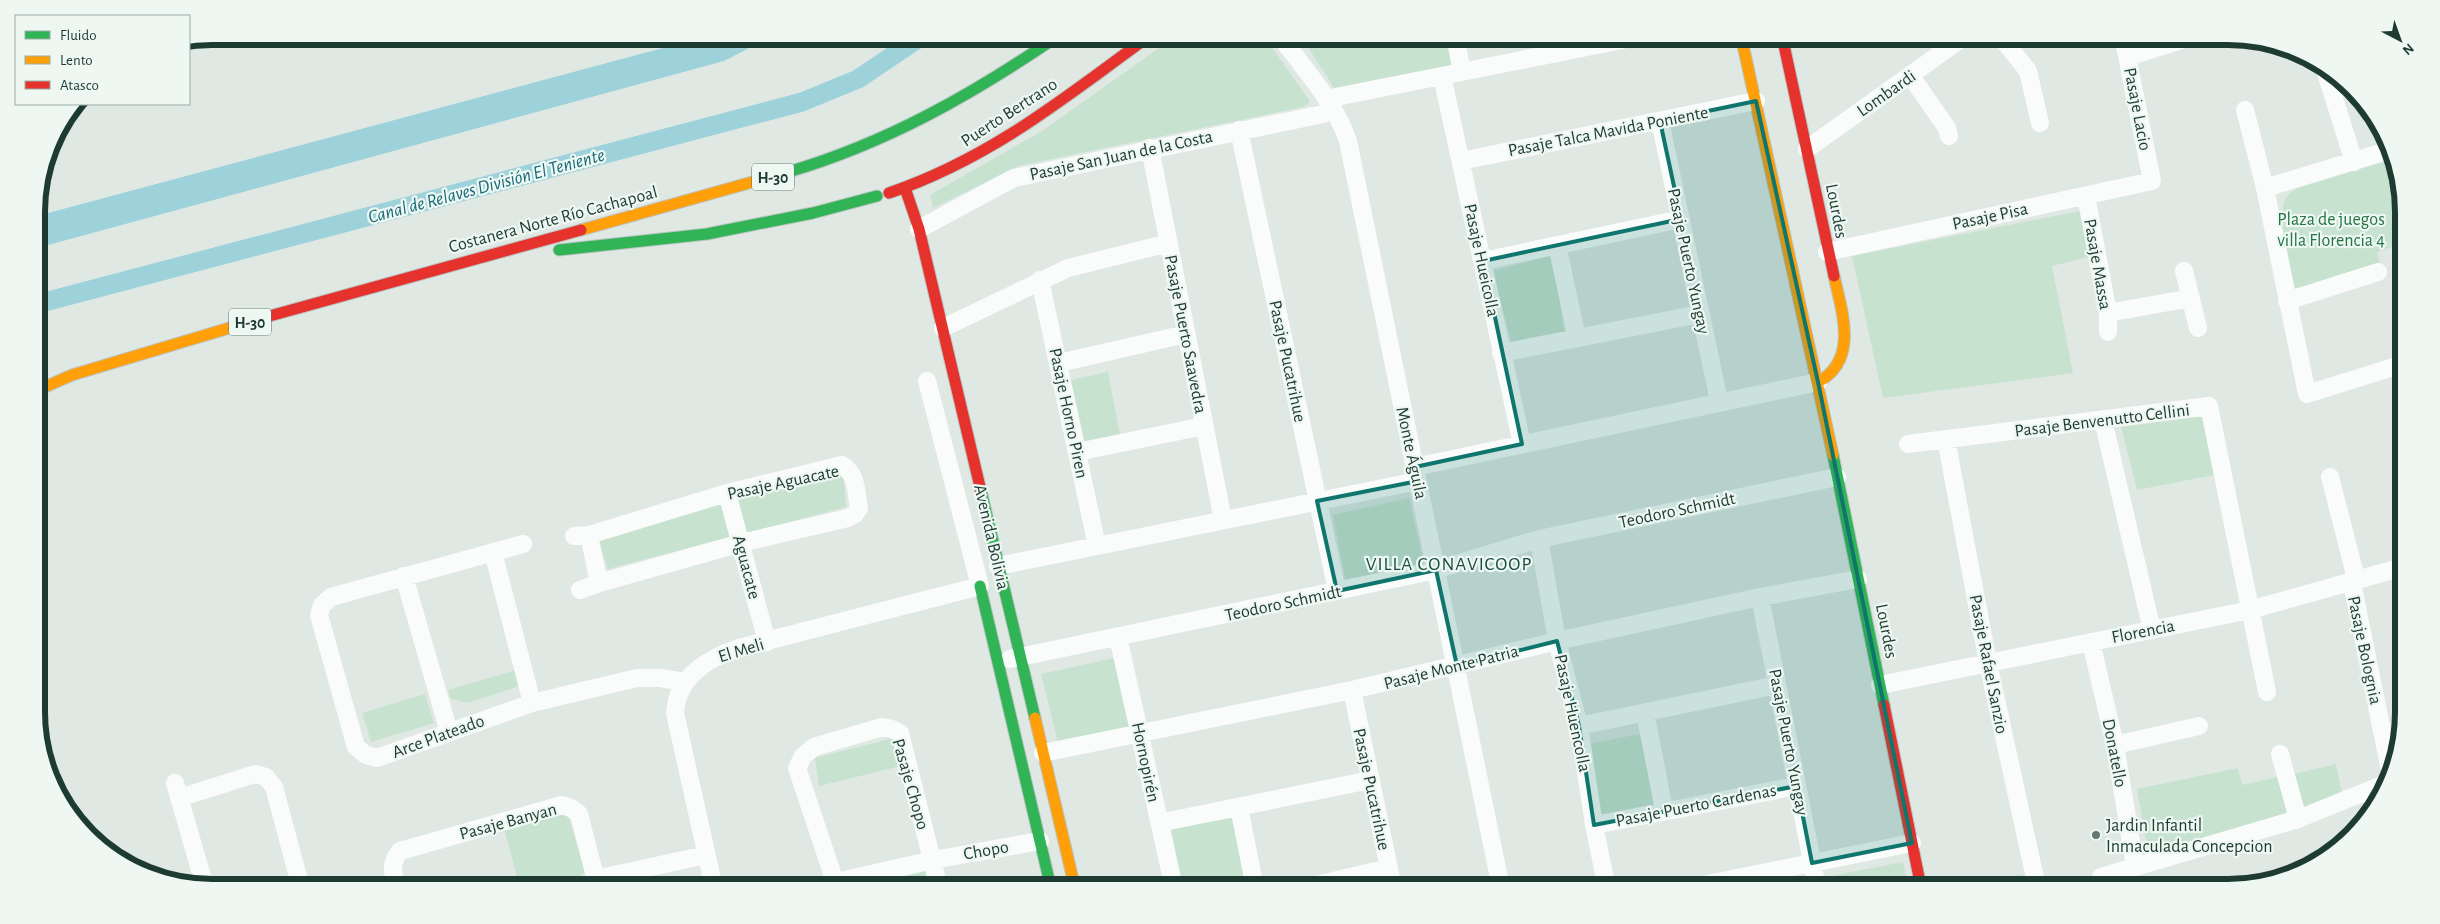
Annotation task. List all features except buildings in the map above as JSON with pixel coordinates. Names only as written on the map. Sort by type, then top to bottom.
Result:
[{"type":"street","name":"Costanera Norte Río Cachapoal","points":[[45,387],[72,375],[158,348],[767,179],[857,149],[925,119],[963,98],[1044,45]]},
{"type":"street","name":"Puerto Bertrano","points":[[466,261],[707,234],[813,213],[905,188],[940,174],[986,149],[1044,111],[1136,45]]},
{"type":"street","name":"Monte Águila","points":[[1287,45],[1330,104],[1340,121],[1348,141],[1499,879]]},
{"type":"street","points":[[1457,45],[1462,72]]},
{"type":"street","points":[[1552,45],[1554,54]]},
{"type":"street","name":"Pasaje San Juan de la Costa","points":[[919,229],[1014,178],[1150,148],[1323,114],[1330,104],[1442,76],[1598,45]]},
{"type":"street","name":"Lourdes","points":[[1743,45],[1818,382],[1919,879]]},
{"type":"street","name":"Lourdes","points":[[1784,45],[1845,328],[1846,342],[1835,370],[1828,378],[1818,382]]},
{"type":"street","name":"Lombardi","points":[[1807,149],[1953,45]]},
{"type":"street","points":[[2007,45],[2028,72],[2040,124]]},
{"type":"street","name":"Pasaje Lacio","points":[[2125,45],[2152,181]]},
{"type":"street","points":[[2128,56],[2164,45]]},
{"type":"street","name":"Pasaje Hueicolla","points":[[1442,76],[1522,444]]},
{"type":"street","points":[[1910,76],[1947,128],[1949,136]]},
{"type":"street","points":[[2327,77],[2354,162]]},
{"type":"street","name":"Pasaje Talca Mavida Poniente","points":[[1461,160],[1756,101]]},
{"type":"street","points":[[2245,110],[2265,188],[2307,394],[2395,366]]},
{"type":"street","name":"Pasaje Puerto Yungay","points":[[1660,121],[1720,402]]},
{"type":"street","name":"Pasaje Pucatrihue","points":[[1239,130],[1337,592]]},
{"type":"street","name":"Pasaje Puerto Saavedra","points":[[1150,148],[1223,520]]},
{"type":"street","points":[[2265,188],[2383,152]]},
{"type":"street","name":"Pasaje Pisa","points":[[1828,252],[2152,181]]},
{"type":"street","name":"Avenida Bolivia","points":[[905,188],[919,229],[943,328],[1072,879]]},
{"type":"street","name":"Pasaje Massa","points":[[2086,196],[2108,313],[2108,332]]},
{"type":"street","points":[[1483,261],[1680,219]]},
{"type":"street","points":[[943,328],[1068,268],[1169,244]]},
{"type":"street","points":[[1557,245],[1577,338]]},
{"type":"street","points":[[2184,271],[2198,328]]},
{"type":"street","points":[[2287,301],[2378,272]]},
{"type":"street","name":"Pasaje Horno Piren","points":[[1040,280],[1096,546]]},
{"type":"street","points":[[2108,313],[2191,298]]},
{"type":"street","points":[[1501,353],[1700,314]]},
{"type":"street","points":[[1059,363],[1186,334]]},
{"type":"street","name":"Avenida Bolivia","points":[[927,381],[980,586],[1049,879]]},
{"type":"street","points":[[998,566],[1317,501],[1522,444],[1818,382]]},
{"type":"street","name":"Pasaje Benvenutto Cellini","points":[[1908,444],[2209,406],[2250,610]]},
{"type":"street","points":[[2103,420],[2152,630]]},
{"type":"street","points":[[1077,452],[1204,426]]},
{"type":"street","name":"Pasaje Rafael Sanzio","points":[[1946,439],[1988,663],[2035,879]]},
{"type":"street","name":"Pasaje Aguacate","points":[[580,590],[741,543],[848,518],[855,514],[859,508],[854,476],[842,466],[727,492],[582,535],[599,583]]},
{"type":"street","name":"Teodoro Schmidt","points":[[997,662],[1337,592],[1436,570],[1539,538],[1837,476]]},
{"type":"street","name":"Pasaje Bolognia","points":[[2330,477],[2354,582],[2388,759]]},
{"type":"street","name":"Aguacate","points":[[727,492],[767,642]]},
{"type":"street","name":"Pasaje Huencolla","points":[[1539,538],[1557,641],[1579,726],[1594,825],[1605,879]]},
{"type":"street","points":[[449,732],[404,576],[523,544]]},
{"type":"street","points":[[493,552],[532,704]]},
{"type":"street","name":"Florencia","points":[[1880,685],[2250,610],[2395,569]]},
{"type":"street","name":"Arce Plateado","points":[[404,576],[331,597],[322,604],[319,615],[356,747],[366,755],[377,758],[532,704],[637,678],[660,678],[686,682]]},
{"type":"street","name":"Pasaje Monte Patria","points":[[1042,753],[1352,690],[1557,641],[1858,579]]},
{"type":"street","name":"El Meli","points":[[712,879],[675,713],[678,697],[686,682],[704,663],[719,654],[980,586]]},
{"type":"street","name":"Pasaje Puerto Yungay","points":[[1760,598],[1815,879]]},
{"type":"street","points":[[2250,610],[2267,692]]},
{"type":"street","name":"Hornopirén","points":[[1118,637],[1172,879]]},
{"type":"street","name":"Donatello","points":[[2091,642],[2116,745],[2135,866]]},
{"type":"street","points":[[1579,726],[1778,685]]},
{"type":"street","name":"Pasaje Pucatrihue","points":[[1352,690],[1391,879]]},
{"type":"street","points":[[1645,712],[1664,810]]},
{"type":"street","points":[[2116,745],[2199,726]]},
{"type":"street","name":"Pasaje Chopo","points":[[834,879],[797,768],[803,756],[814,747],[882,727],[900,733],[937,879]]},
{"type":"street","points":[[2280,754],[2298,819]]},
{"type":"street","points":[[203,879],[177,790],[255,774],[266,777],[274,787],[299,879]]},
{"type":"street","points":[[1159,823],[1370,780]]},
{"type":"street","name":"Pasaje Puerto Cardenas","points":[[1594,825],[1664,810],[1797,786]]},
{"type":"street","points":[[2101,877],[2298,819],[2378,787]]},
{"type":"street","name":"Pasaje Banyan","points":[[394,879],[391,870],[393,859],[400,851],[562,805],[571,808],[579,814],[596,879]]},
{"type":"street","points":[[1239,807],[1253,879]]},
{"type":"street","name":"Chopo","points":[[933,860],[1040,840]]},
{"type":"street","points":[[1736,879],[1912,843]]},
{"type":"street","points":[[613,879],[706,855]]},
{"type":"street","name":"Pasaje Chopo","points":[[859,879],[933,860]]},
{"type":"street","points":[[1342,879],[1389,868]]},
{"type":"highlighted area","points":[[1756,101],[1818,382],[1912,843],[1812,863],[1797,786],[1594,825],[1579,726],[1557,641],[1457,666],[1436,570],[1337,591],[1317,501],[1418,481],[1415,467],[1522,444],[1483,261],[1681,219],[1660,121]]},
{"type":"green space","points":[[1163,45],[1270,45],[1309,100],[1309,103],[1303,107],[1018,166],[933,208],[930,195],[1042,131]]},
{"type":"green space","points":[[1307,45],[1450,45],[1453,65],[1334,88]]},
{"type":"green space","name":"Plaza de juegos villa Florencia 4","points":[[2386,161],[2394,190],[2395,246],[2377,252],[2381,267],[2298,290],[2292,286],[2277,222],[2283,215],[2283,206],[2287,196],[2298,188]]},
{"type":"green space","points":[[2080,211],[2089,257],[2052,266],[2073,373],[1883,398],[1852,256]]},
{"type":"green space","points":[[1553,255],[1565,338],[1513,349],[1493,271]]},
{"type":"green space","points":[[1108,372],[1121,440],[1087,451],[1071,380]]},
{"type":"green space","points":[[2205,416],[2214,475],[2137,490],[2121,427]]},
{"type":"green space","points":[[843,469],[846,507],[608,569],[597,536]]},
{"type":"green space","points":[[1409,498],[1424,565],[1346,583],[1333,515]]},
{"type":"green space","points":[[1118,657],[1134,733],[1059,747],[1041,674]]},
{"type":"green space","points":[[516,670],[520,686],[467,703],[451,699],[448,690]]},
{"type":"green space","points":[[425,694],[434,723],[371,742],[362,713]]},
{"type":"green space","points":[[1645,733],[1658,804],[1598,816],[1584,745]]},
{"type":"green space","points":[[898,737],[901,766],[819,786],[815,758]]},
{"type":"green space","points":[[2336,764],[2342,794],[2301,808],[2294,774]]},
{"type":"green space","points":[[2238,768],[2242,785],[2282,776],[2289,814],[2149,858],[2137,789]]},
{"type":"green space","points":[[567,811],[585,872],[577,879],[518,879],[504,828]]},
{"type":"green space","points":[[1233,818],[1244,879],[1181,879],[1171,828]]},
{"type":"green space","points":[[1903,862],[1906,879],[1827,879],[1827,877]]},
{"type":"green space","points":[[931,869],[933,879],[895,879]]},
{"type":"green space","points":[[2023,874],[2024,879],[1995,879]]},
{"type":"water","points":[[674,45],[755,45],[724,61],[45,246],[45,214]]},
{"type":"waterway","name":"Canal de Relaves División El Teniente","points":[[45,302],[802,102],[858,79],[909,45]]},
{"type":"traffic: fast","points":[[788,172],[860,147],[895,132],[994,78],[1044,45]]},
{"type":"traffic: fast","points":[[559,250],[707,234],[813,213],[877,196]]},
{"type":"traffic: fast","points":[[1833,455],[1884,705]]},
{"type":"traffic: fast","points":[[981,491],[1035,718]]},
{"type":"traffic: fast","points":[[980,586],[1049,879]]},
{"type":"traffic: slow","points":[[1743,45],[1833,455]]},
{"type":"traffic: slow","points":[[581,230],[788,172]]},
{"type":"traffic: slow","points":[[1818,382],[1831,373],[1839,361],[1843,348],[1843,320],[1834,276]]},
{"type":"traffic: slow","points":[[45,387],[72,375],[266,317]]},
{"type":"traffic: slow","points":[[1035,718],[1073,879]]},
{"type":"traffic: jam","points":[[889,193],[960,163],[993,145],[1056,104],[1137,45]]},
{"type":"traffic: jam","points":[[1784,45],[1834,276]]},
{"type":"traffic: jam","points":[[905,188],[919,229],[981,491]]},
{"type":"traffic: jam","points":[[266,317],[581,230]]},
{"type":"traffic: jam","points":[[1884,705],[1919,879]]},
{"type":"place","name":"Jardin Infantil Inmaculada Concepcion","points":[[2096,835]]},
{"type":"district","name":"VILLA CONAVICOOP","points":[[1449,563]]}]
